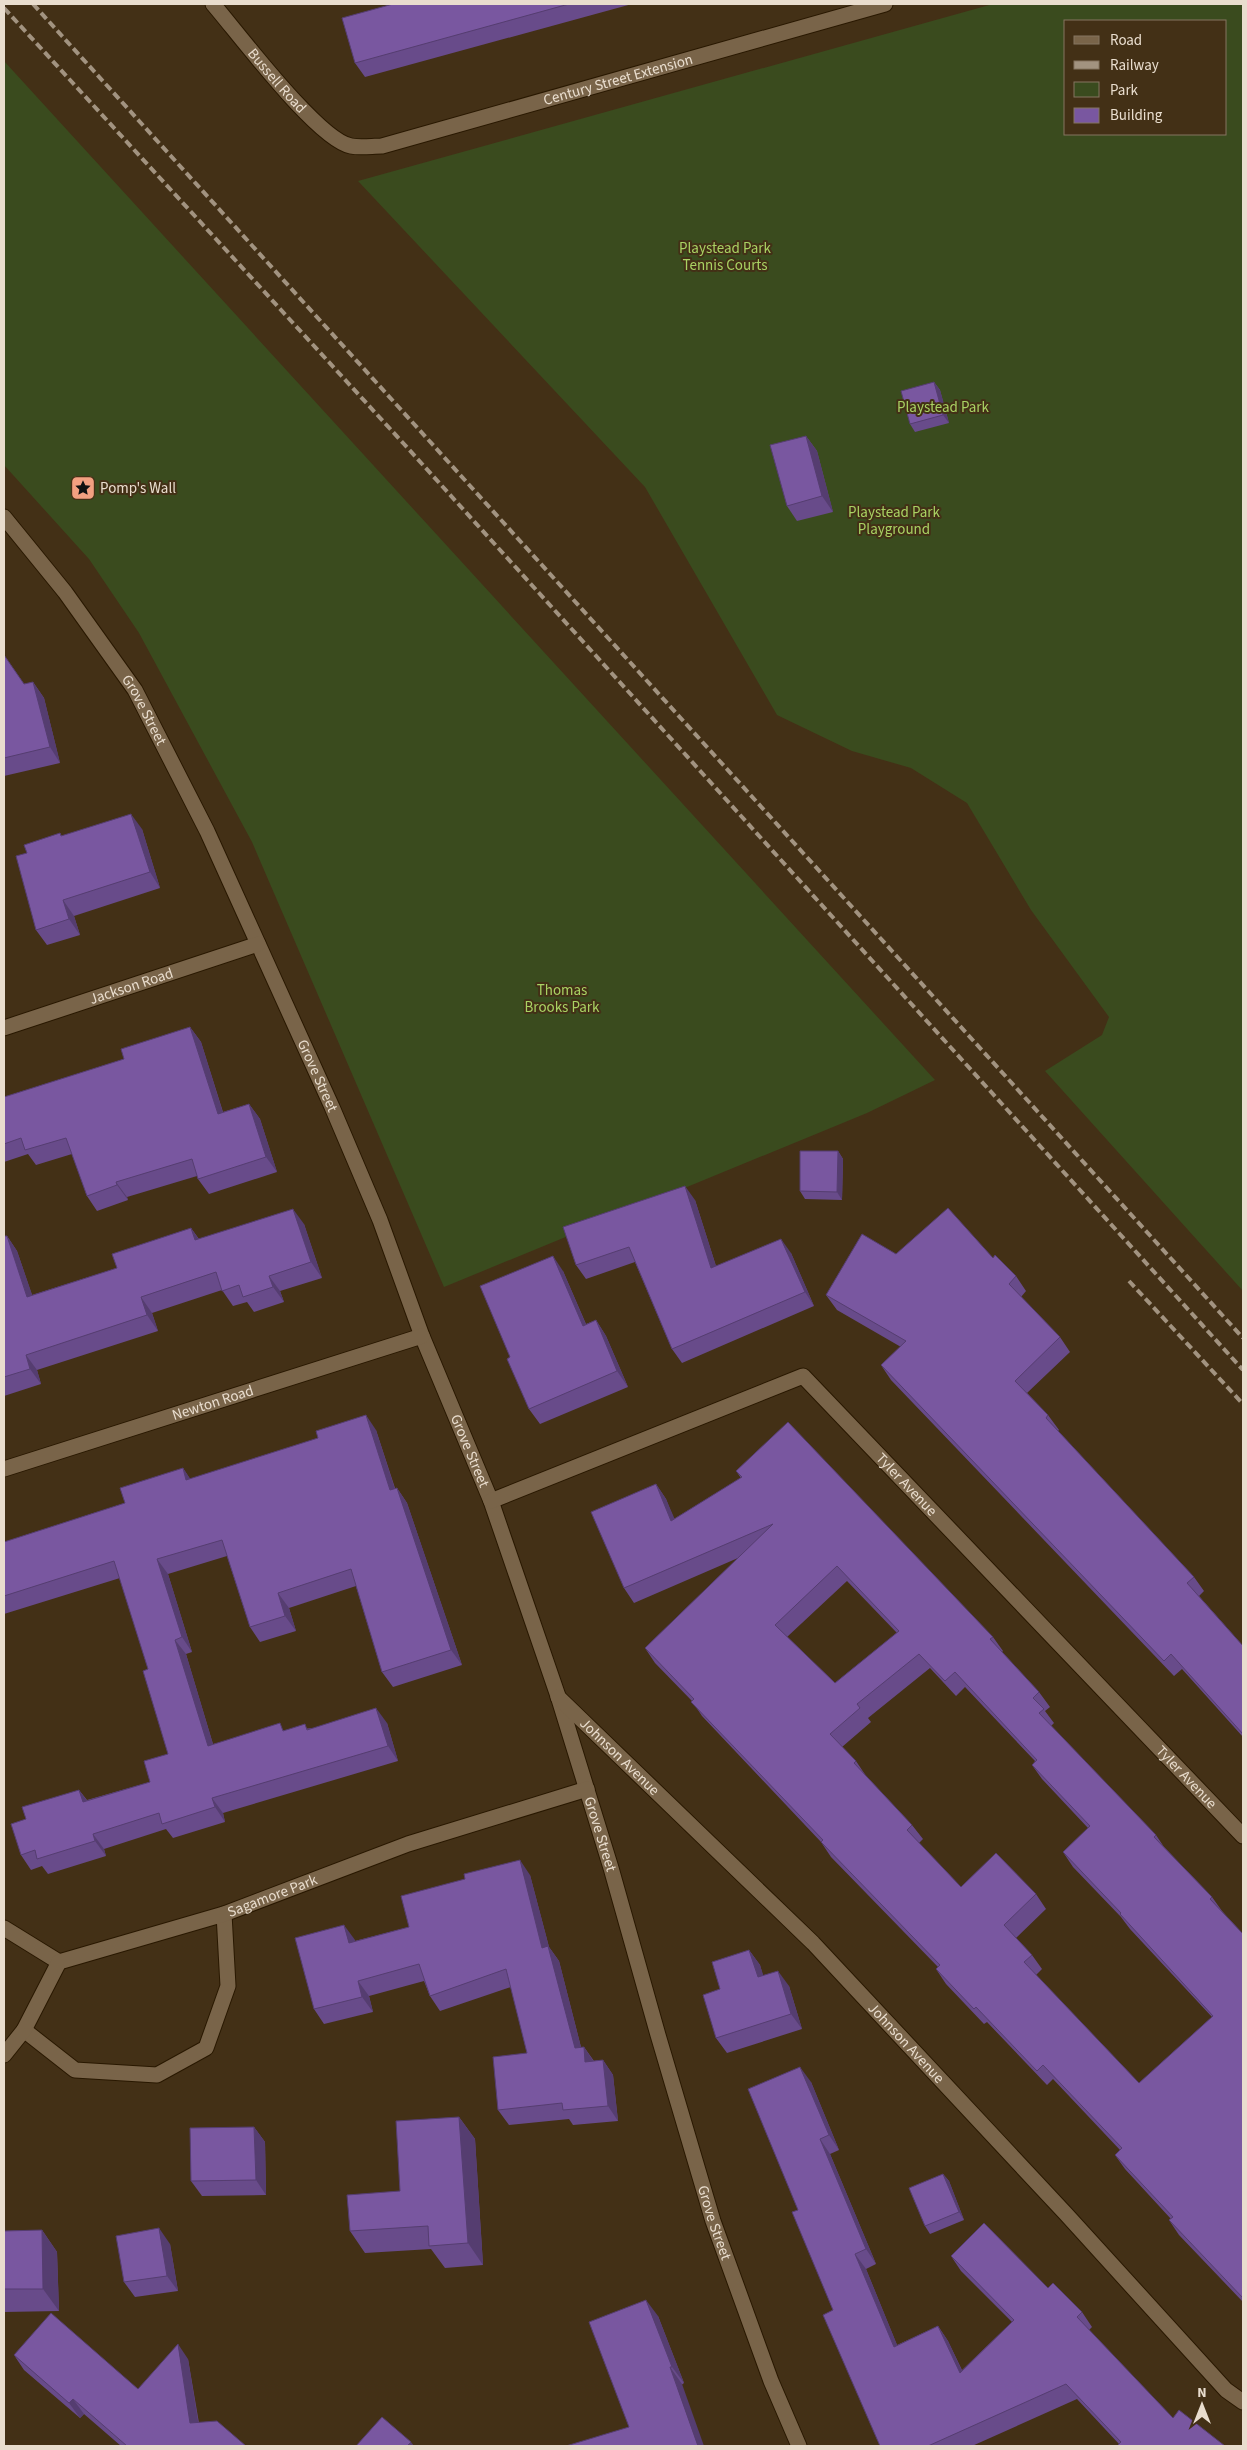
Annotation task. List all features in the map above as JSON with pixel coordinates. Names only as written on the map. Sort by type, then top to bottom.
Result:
[{"type":"street","name":"Bussell Road","points":[[213,4],[308,116],[330,135],[350,146]]},
{"type":"street","name":"Century Street Extension","points":[[350,146],[382,146],[885,4]]},
{"type":"street","name":"Grove Street","points":[[4,517],[65,592],[135,690],[207,832],[332,1107],[380,1220],[422,1336],[490,1501],[558,1696],[713,2221],[771,2381],[799,2446]]},
{"type":"street","name":"Jackson Road","points":[[4,1028],[258,944]]},
{"type":"street","name":"Newton Road","points":[[4,1469],[422,1336]]},
{"type":"street","name":"Tyler Avenue","points":[[490,1501],[803,1376],[1243,1836]]},
{"type":"street","name":"Johnson Avenue","points":[[558,1696],[813,1943],[1066,2214],[1226,2390],[1243,2402]]},
{"type":"street","name":"Sagamore Park","points":[[60,1962],[224,1914],[408,1844],[587,1789]]},
{"type":"street","points":[[24,2030],[75,2070],[157,2075],[206,2048],[228,1986],[224,1914]]},
{"type":"street","points":[[4,1928],[60,1962],[24,2030],[4,2055]]},
{"type":"green space","name":"Playstead Park","points":[[993,4],[1243,4],[1243,1291],[1045,1071],[1102,1035],[1109,1017],[1031,910],[967,803],[911,768],[852,751],[777,715],[645,487],[358,181]]},
{"type":"green space","name":"Thomas Brooks Park","points":[[4,61],[935,1080],[867,1113],[444,1287],[252,842],[139,633],[89,559],[4,465]]},
{"type":"building","points":[[393,4],[569,4],[355,63],[342,18]]},
{"type":"building","points":[[934,382],[943,415],[910,424],[901,391]]},
{"type":"building","points":[[806,436],[822,496],[787,506],[770,445]]},
{"type":"building","points":[[4,655],[24,684],[33,682],[50,747],[4,758]]},
{"type":"building","points":[[131,814],[150,872],[63,900],[69,919],[36,930],[16,856],[27,853],[24,845],[60,833],[61,836]]},
{"type":"building","points":[[190,1027],[218,1114],[249,1104],[266,1157],[198,1179],[192,1159],[116,1182],[117,1185],[87,1196],[66,1138],[25,1150],[21,1138],[4,1144],[4,1097],[124,1059],[121,1049]]},
{"type":"building","points":[[800,1151],[838,1151],[837,1192],[800,1191]]},
{"type":"building","points":[[685,1186],[711,1268],[781,1239],[805,1292],[672,1349],[629,1247],[576,1265],[563,1227]]},
{"type":"building","points":[[948,1208],[993,1258],[995,1255],[1016,1276],[1009,1284],[1060,1337],[1015,1381],[1048,1415],[1046,1418],[1194,1577],[1187,1583],[1243,1646],[1243,1734],[1171,1654],[1164,1661],[881,1365],[906,1341],[826,1295],[862,1234],[896,1254]]},
{"type":"building","points":[[293,1209],[311,1262],[269,1276],[273,1287],[243,1297],[239,1285],[222,1291],[216,1272],[141,1297],[147,1315],[26,1355],[30,1369],[4,1377],[4,1236],[7,1236],[27,1297],[117,1268],[112,1254],[191,1228],[195,1240]]},
{"type":"building","points":[[553,1256],[583,1326],[596,1320],[617,1371],[529,1409],[507,1359],[510,1357],[480,1286]]},
{"type":"building","points":[[366,1415],[390,1490],[397,1488],[451,1650],[382,1672],[351,1569],[278,1593],[285,1616],[250,1627],[222,1540],[157,1559],[182,1637],[175,1640],[208,1746],[280,1723],[283,1731],[305,1724],[307,1730],[376,1708],[388,1746],[212,1798],[215,1807],[162,1824],[159,1813],[93,1834],[95,1841],[37,1859],[35,1850],[21,1855],[11,1824],[26,1819],[22,1807],[79,1790],[83,1802],[150,1782],[144,1761],[168,1754],[143,1671],[148,1669],[114,1561],[4,1596],[4,1542],[125,1503],[120,1488],[183,1468],[186,1480],[318,1438],[316,1431]]},
{"type":"building","points":[[788,1422],[993,1637],[990,1639],[1039,1692],[1033,1698],[1044,1709],[1039,1713],[1156,1835],[1154,1837],[1212,1897],[1210,1899],[1243,1934],[1243,2298],[1169,2220],[1173,2217],[1115,2155],[1122,2148],[1043,2065],[1037,2071],[976,2007],[974,2009],[936,1969],[940,1965],[821,1842],[823,1840],[691,1702],[694,1699],[645,1648],[773,1524],[624,1588],[591,1512],[656,1484],[671,1521],[742,1477],[736,1471]],"holes":[[[837,1566],[899,1631],[835,1683],[775,1625]],[[919,1654],[945,1681],[955,1672],[1037,1760],[1032,1765],[1090,1826],[1063,1852],[1121,1913],[1213,2016],[1139,2083],[1024,1962],[1032,1955],[1004,1925],[1036,1894],[996,1853],[961,1887],[907,1830],[912,1825],[854,1763],[856,1761],[830,1734],[860,1708],[857,1704]]]},
{"type":"building","points":[[520,1860],[542,1948],[548,1946],[575,2048],[584,2047],[585,2062],[603,2060],[608,2106],[563,2110],[562,2103],[498,2110],[493,2057],[527,2053],[506,1969],[430,1996],[419,1964],[358,1981],[362,1997],[314,2009],[295,1938],[344,1925],[349,1943],[409,1927],[401,1896],[465,1879],[464,1874]]},
{"type":"building","points":[[749,1950],[758,1977],[778,1971],[791,2014],[716,2038],[703,1995],[720,1989],[712,1962]]},
{"type":"building","points":[[800,2067],[829,2135],[820,2139],[866,2249],[855,2254],[894,2347],[938,2326],[960,2373],[1014,2320],[951,2256],[984,2223],[1048,2288],[1053,2283],[1082,2312],[1077,2317],[1173,2418],[1179,2410],[1225,2446],[1117,2446],[1121,2442],[1066,2384],[928,2446],[880,2446],[823,2315],[833,2310],[792,2212],[798,2210],[748,2089]]},
{"type":"building","points":[[459,2117],[468,2243],[429,2246],[428,2226],[350,2231],[347,2195],[400,2191],[396,2121]]},
{"type":"building","points":[[254,2127],[256,2180],[191,2181],[190,2128]]},
{"type":"building","points":[[943,2174],[959,2212],[925,2226],[909,2188]]},
{"type":"building","points":[[159,2228],[167,2276],[124,2282],[116,2236]]},
{"type":"building","points":[[42,2230],[43,2289],[4,2289],[4,2231]]},
{"type":"building","points":[[646,2300],[672,2367],[670,2367],[698,2446],[566,2446],[629,2427],[589,2322]]},
{"type":"building","points":[[51,2313],[138,2389],[178,2344],[190,2423],[217,2421],[246,2446],[127,2446],[73,2399],[69,2403],[14,2355]]},
{"type":"building","points":[[382,2417],[411,2442],[407,2446],[356,2446]]},
{"type":"railway","points":[[33,4],[1243,1338]]},
{"type":"railway","points":[[4,8],[404,444],[1243,1370]]},
{"type":"railway","points":[[1129,1281],[1243,1404]]},
{"type":"place","name":"Pomp's Wall","points":[[83,488]]},
{"type":"park label","name":"Playstead Park Tennis Courts","points":[[725,256]]},
{"type":"park label","name":"Playstead Park Playground","points":[[894,520]]}]
